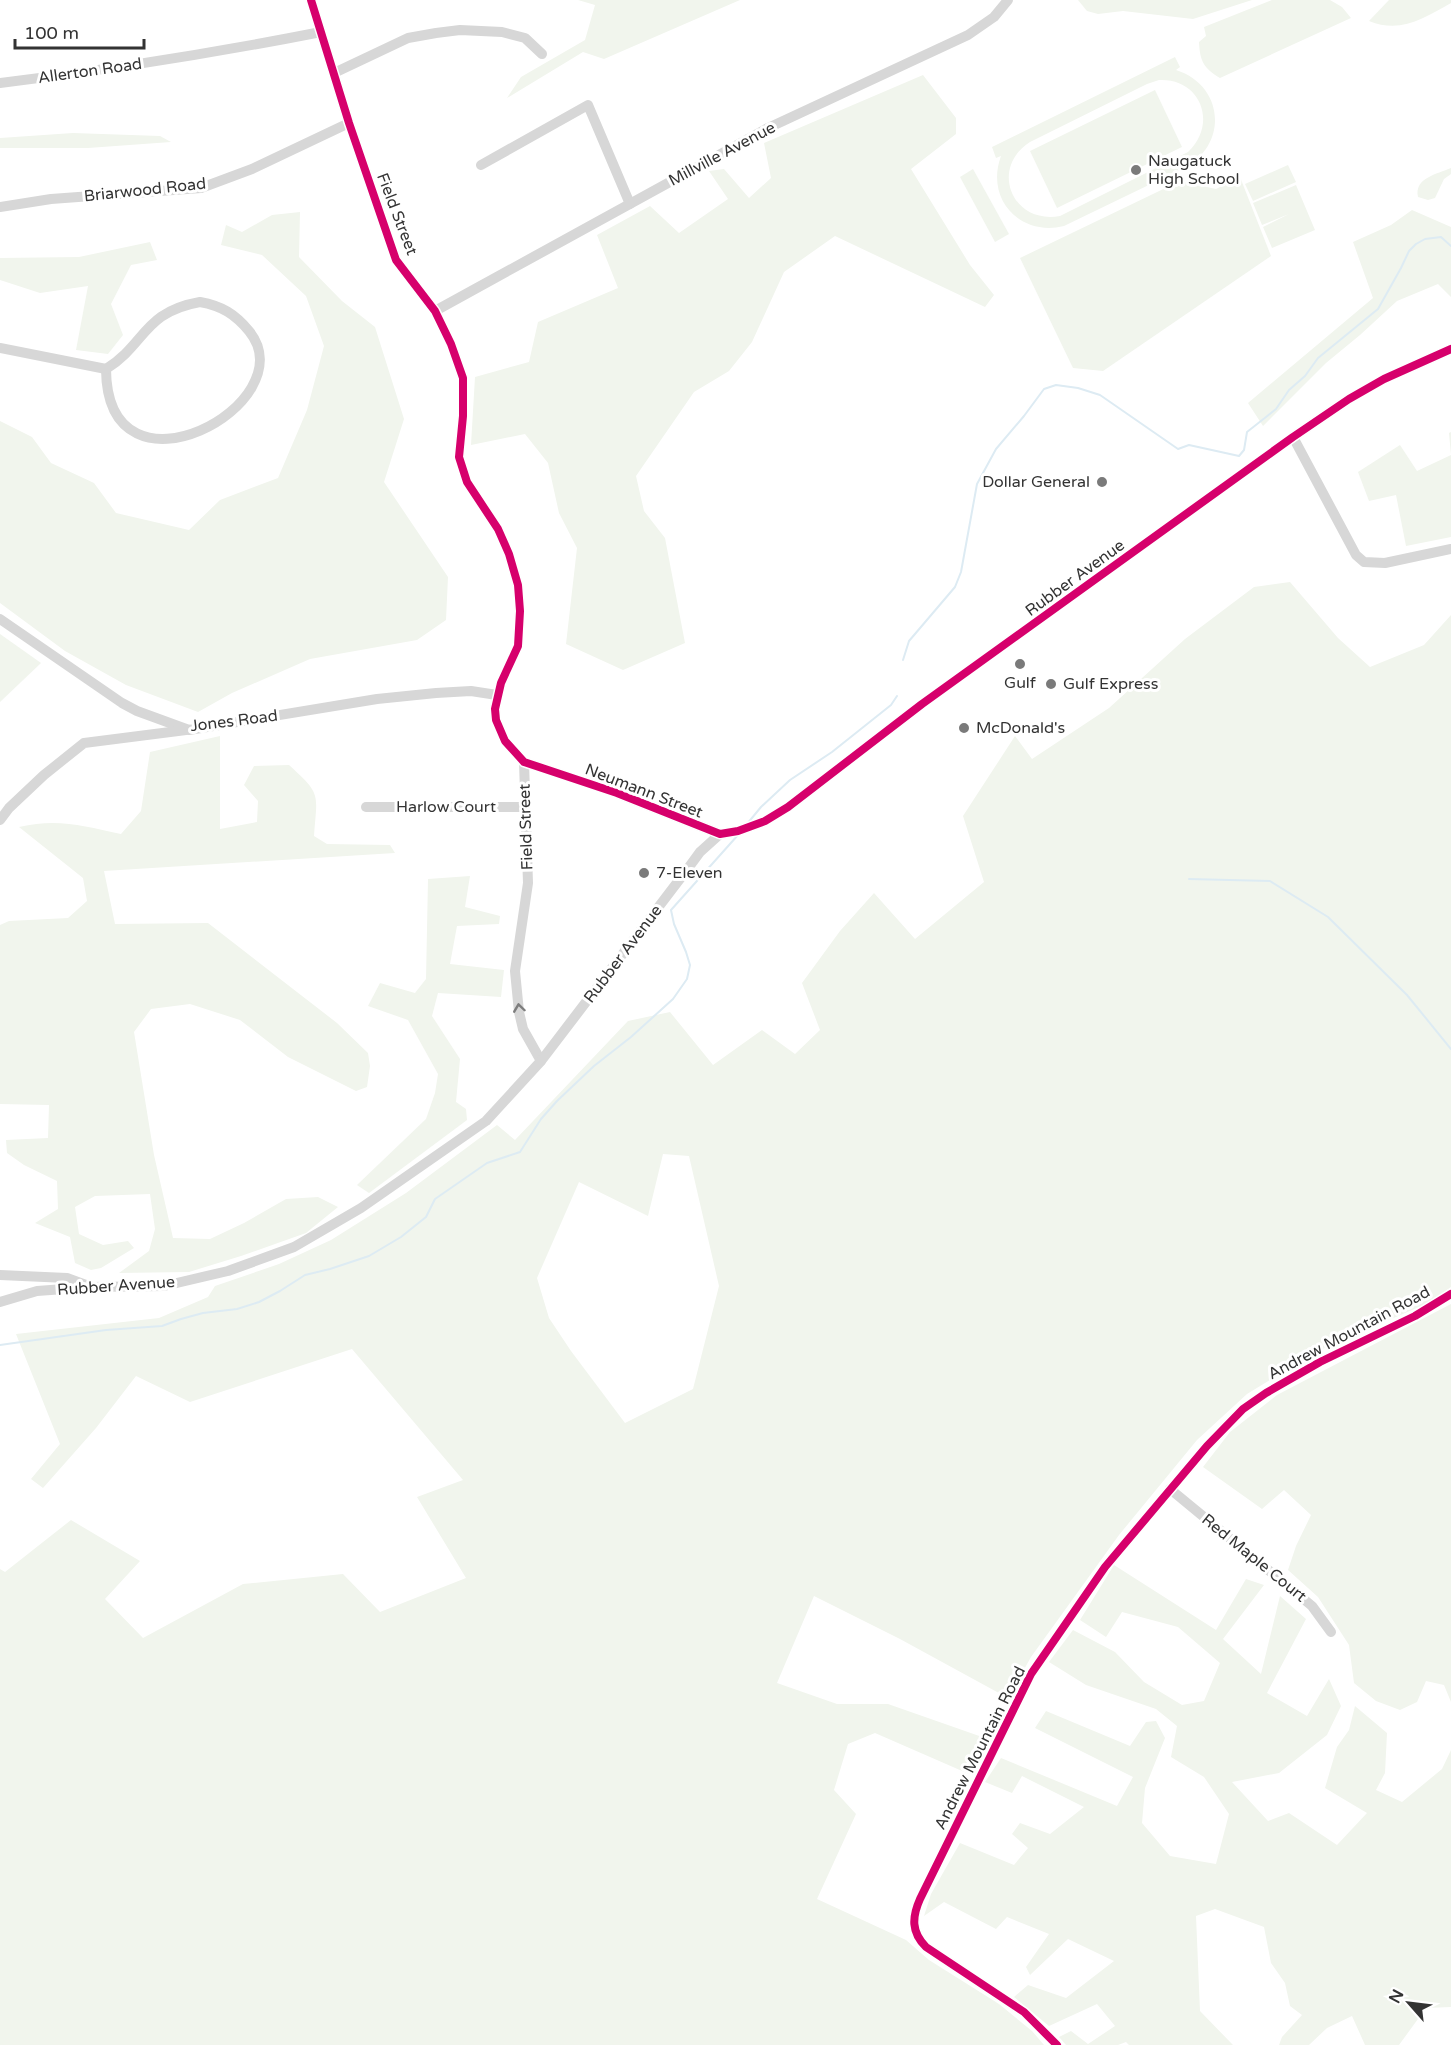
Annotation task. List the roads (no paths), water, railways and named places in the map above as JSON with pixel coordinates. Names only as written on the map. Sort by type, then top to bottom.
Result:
[{"type":"street","name":"Field Street","points":[[311,0],[349,123],[396,260],[435,311],[451,344],[463,378],[463,416],[459,457],[467,482],[498,529],[509,554],[518,585],[520,611],[518,646],[497,695],[495,709],[505,741],[524,762],[528,883],[515,971],[523,1029],[542,1061]]},
{"type":"street","name":"Millville Avenue","points":[[435,311],[768,128],[968,35],[994,17],[1008,0]]},
{"type":"street","points":[[334,73],[408,39],[452,31],[502,32],[525,38],[542,54]]},
{"type":"street","name":"Allerton Road","points":[[0,83],[77,74],[225,51],[321,32]]},
{"type":"street","points":[[481,165],[588,105],[630,204]]},
{"type":"street","name":"Briarwood Road","points":[[0,207],[51,199],[201,188],[252,169],[349,123]]},
{"type":"street","points":[[0,348],[106,369],[115,363],[162,314],[182,305],[200,303],[215,305],[230,312],[255,338],[258,349],[257,378],[249,394],[234,411],[192,434],[172,440],[154,439],[137,434],[122,423],[112,407],[106,389],[106,369]]},
{"type":"street","name":"Rubber Avenue","points":[[0,1302],[36,1291],[92,1287],[164,1286],[228,1271],[294,1247],[361,1208],[486,1121],[542,1061],[694,859],[723,834],[751,826],[788,807],[922,704],[1348,399],[1384,379],[1451,349]]},
{"type":"street","points":[[1293,437],[1356,555],[1364,562],[1385,563],[1451,549]]},
{"type":"street","name":"Jones Road","points":[[0,619],[122,703],[137,711],[189,729],[377,699],[471,690],[497,695]]},
{"type":"street","points":[[0,820],[9,808],[44,775],[84,743],[189,729]]},
{"type":"street","name":"Neumann Street","points":[[524,762],[616,793],[723,834]]},
{"type":"street","name":"Harlow Court","points":[[366,807],[526,807]]},
{"type":"street","points":[[0,1275],[67,1278],[92,1287]]},
{"type":"street","name":"Andrew Mountain Road","points":[[1057,2045],[1024,2012],[926,1947],[917,1935],[914,1917],[920,1899],[968,1799],[1031,1674],[1105,1567],[1218,1433],[1252,1401],[1288,1379],[1415,1316],[1451,1294]]},
{"type":"street","name":"Red Maple Court","points":[[1170,1489],[1312,1606],[1331,1632]]},
{"type":"waterway","points":[[903,660],[909,641],[955,587],[961,572],[977,484],[996,449],[1044,389],[1056,385],[1078,388],[1100,395],[1178,449],[1189,445],[1239,456],[1244,450],[1247,432],[1276,409],[1289,390],[1305,376],[1318,358],[1378,309],[1409,251],[1416,244],[1425,239],[1441,237],[1451,246]]},
{"type":"waterway","points":[[747,824],[761,807],[790,780],[832,752],[891,705],[897,696]]},
{"type":"waterway","points":[[0,1345],[106,1330],[162,1326],[203,1313],[237,1309],[259,1302],[305,1275],[369,1256],[401,1237],[426,1217],[435,1199],[487,1163],[520,1152],[541,1119],[557,1101],[594,1066],[631,1037],[673,999],[687,979],[690,965],[671,910],[738,835]]},
{"type":"waterway","points":[[1189,879],[1270,881],[1328,917],[1407,995],[1451,1049]]},
{"type":"place","name":"Naugatuck High School","points":[[1136,170]]},
{"type":"place","name":"Dollar General","points":[[1102,482]]},
{"type":"place","name":"Gulf","points":[[1020,664]]},
{"type":"place","name":"Gulf Express","points":[[1051,684]]},
{"type":"place","name":"McDonald's","points":[[964,728]]},
{"type":"place","name":"7-Eleven","points":[[644,873]]}]
